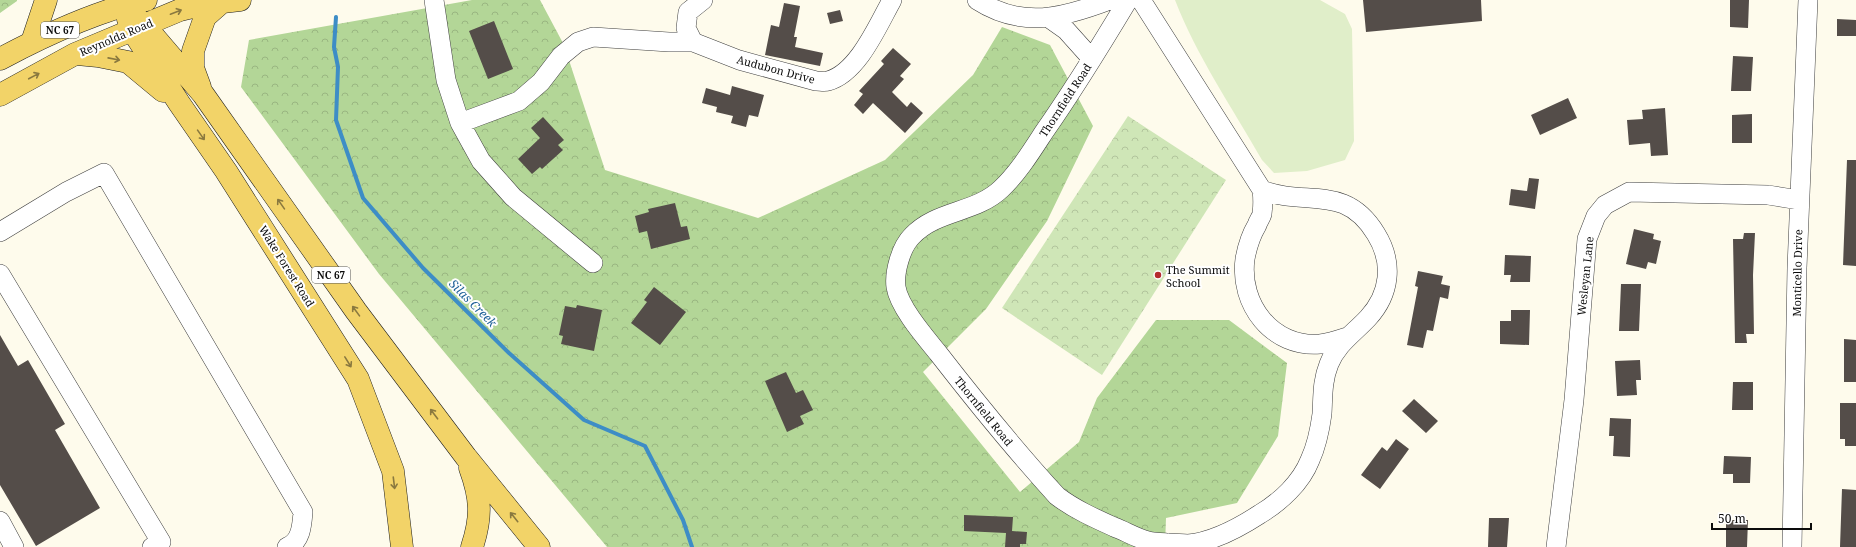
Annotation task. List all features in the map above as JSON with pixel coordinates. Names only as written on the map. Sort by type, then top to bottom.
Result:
[{"type":"main road","points":[[32,42],[46,0]]},
{"type":"main road","name":"Reynolda Road","points":[[0,59],[32,42],[119,3],[146,0]]},
{"type":"main road","points":[[203,94],[193,68],[193,51],[205,17],[231,1]]},
{"type":"main road","name":"Reynolda Road","points":[[0,95],[75,54],[180,10],[205,4],[231,1]]},
{"type":"main road","name":"Wake Forest Road","points":[[119,3],[138,28],[203,94],[356,311],[466,456],[539,547]]},
{"type":"main road","name":"Wake Forest Road","points":[[138,28],[179,103],[226,171],[358,379],[393,471],[402,547]]},
{"type":"main road","name":"NC 67","points":[[75,54],[98,56],[128,62],[179,103]]},
{"type":"main road","name":"Wake Forest Road","points":[[466,456],[478,490],[479,504],[472,547]]},
{"type":"street","points":[[434,0],[446,80],[460,123],[481,161],[514,197],[593,263]]},
{"type":"street","points":[[460,123],[519,100],[541,82],[562,56],[578,42],[593,37],[693,42],[686,28],[688,12],[703,0]]},
{"type":"street","name":"Audubon Drive","points":[[693,42],[739,60],[816,81],[827,82],[842,75],[861,54],[892,0]]},
{"type":"street","points":[[977,0],[998,11],[1028,18],[1049,18],[1071,14],[1110,0]]},
{"type":"street","name":"Thornfield Road","points":[[1128,0],[1066,100],[1029,155],[1002,188],[983,202],[927,224],[913,235],[903,250],[897,271],[896,288],[899,297],[920,330],[974,400],[1057,496],[1099,520],[1149,542],[1189,546],[1240,527],[1271,508],[1296,482],[1310,462],[1315,445],[1322,415],[1324,379],[1328,368],[1337,349],[1347,337],[1369,317],[1385,290],[1388,261],[1376,234],[1364,218],[1344,204],[1328,199],[1287,196],[1273,194],[1262,190],[1261,216],[1250,241],[1245,258],[1244,274],[1250,301],[1257,314],[1272,331],[1282,337],[1302,343],[1320,344],[1347,337]]},
{"type":"street","points":[[1141,0],[1262,190]]},
{"type":"street","name":"Monticello Drive","points":[[1792,547],[1799,200],[1808,0]]},
{"type":"street","points":[[1049,18],[1066,30],[1092,59]]},
{"type":"street","points":[[0,232],[66,192],[104,173],[303,512],[302,532],[291,546],[287,547]]},
{"type":"street","name":"Wesleyan Lane","points":[[1556,547],[1574,400],[1587,239],[1596,216],[1605,205],[1629,192],[1768,195],[1799,200]]},
{"type":"street","points":[[0,274],[159,545]]},
{"type":"street","points":[[0,521],[14,547]]},
{"type":"green space","points":[[0,0],[17,0],[17,1],[0,13]]},
{"type":"green space","points":[[472,0],[540,0],[564,45],[605,170],[758,218],[885,160],[973,75],[1002,27],[1050,45],[1093,126],[1047,221],[986,309],[923,372],[1020,492],[1079,442],[1097,398],[1156,320],[1229,320],[1287,363],[1278,436],[1237,503],[1166,518],[1165,547],[607,547],[379,274],[241,87],[249,40]]},
{"type":"green space","points":[[1175,0],[1320,0],[1345,14],[1352,29],[1354,141],[1345,160],[1307,171],[1274,173],[1262,160],[1216,82],[1193,41]]},
{"type":"green space","points":[[1128,116],[1226,180],[1102,375],[1002,308]]},
{"type":"building","points":[[1363,0],[1481,0],[1482,21],[1366,32]]},
{"type":"building","points":[[1730,0],[1749,0],[1748,28],[1730,27]]},
{"type":"building","points":[[784,3],[800,6],[794,37],[797,37],[795,47],[823,53],[820,66],[765,55],[771,25],[779,27]]},
{"type":"building","points":[[840,10],[843,21],[830,24],[827,13]]},
{"type":"building","points":[[1837,19],[1856,20],[1856,36],[1837,36]]},
{"type":"building","points":[[494,21],[513,69],[488,79],[469,31]]},
{"type":"building","points":[[893,48],[911,64],[900,76],[904,79],[892,92],[907,107],[911,102],[923,113],[905,133],[873,103],[863,114],[854,105],[863,94],[859,91],[884,64],[881,61]]},
{"type":"building","points":[[1733,56],[1753,57],[1751,91],[1731,91]]},
{"type":"building","points":[[732,86],[764,95],[758,117],[749,115],[746,127],[731,123],[733,116],[716,112],[717,107],[702,103],[706,88],[730,95]]},
{"type":"building","points":[[1568,98],[1577,118],[1540,135],[1531,115]]},
{"type":"building","points":[[1665,108],[1668,155],[1651,156],[1650,143],[1629,145],[1627,120],[1643,119],[1642,110]]},
{"type":"building","points":[[1752,114],[1752,143],[1732,143],[1732,115]]},
{"type":"building","points":[[543,117],[564,140],[558,145],[563,150],[542,169],[540,167],[532,174],[518,159],[540,138],[531,128]]},
{"type":"building","points":[[1847,160],[1856,160],[1856,266],[1843,265]]},
{"type":"building","points":[[1529,178],[1539,179],[1535,209],[1509,205],[1511,189],[1527,191]]},
{"type":"building","points":[[675,203],[681,227],[687,226],[690,239],[651,249],[647,231],[639,233],[635,216],[649,212],[648,209]]},
{"type":"building","points":[[1634,229],[1654,234],[1653,239],[1661,241],[1656,264],[1648,262],[1646,269],[1626,264]]},
{"type":"building","points":[[1744,233],[1755,233],[1753,275],[1754,334],[1746,334],[1747,343],[1735,343],[1733,239],[1743,239]]},
{"type":"building","points":[[1505,255],[1531,256],[1530,282],[1510,282],[1511,275],[1504,275]]},
{"type":"building","points":[[1418,271],[1443,276],[1441,284],[1450,286],[1448,299],[1440,297],[1433,331],[1427,330],[1423,348],[1407,345],[1418,287],[1415,286]]},
{"type":"building","points":[[1621,284],[1641,284],[1639,331],[1619,331]]},
{"type":"building","points":[[654,287],[686,312],[660,345],[631,323],[647,302],[644,300]]},
{"type":"building","points":[[577,305],[602,310],[594,351],[561,344],[563,336],[559,335],[565,306],[576,308]]},
{"type":"building","points":[[1511,310],[1530,310],[1529,345],[1500,344],[1500,321],[1511,321]]},
{"type":"building","points":[[0,335],[18,366],[28,360],[65,424],[55,430],[100,508],[36,546],[0,485]]},
{"type":"building","points":[[1844,339],[1856,340],[1856,382],[1844,382]]},
{"type":"building","points":[[1640,360],[1641,380],[1636,380],[1637,395],[1617,396],[1615,361]]},
{"type":"building","points":[[786,372],[796,393],[803,390],[813,410],[800,416],[804,424],[787,432],[765,381]]},
{"type":"building","points":[[1733,382],[1753,382],[1753,410],[1732,410]]},
{"type":"building","points":[[1414,399],[1438,421],[1426,433],[1402,411]]},
{"type":"building","points":[[1840,403],[1856,403],[1856,446],[1845,446],[1845,439],[1840,439]]},
{"type":"building","points":[[1610,418],[1631,419],[1630,457],[1613,456],[1614,436],[1609,436]]},
{"type":"building","points":[[1396,439],[1409,449],[1380,489],[1361,475],[1382,447],[1387,451]]},
{"type":"building","points":[[1724,456],[1751,457],[1750,483],[1733,483],[1733,474],[1723,474]]},
{"type":"building","points":[[1842,489],[1856,490],[1856,547],[1840,547]]},
{"type":"building","points":[[964,515],[1013,517],[1012,531],[1027,532],[1026,544],[1020,544],[1020,547],[1005,547],[1006,533],[964,531]]},
{"type":"building","points":[[1489,518],[1509,518],[1507,547],[1488,547]]},
{"type":"building","points":[[1726,520],[1748,520],[1747,547],[1726,547]]},
{"type":"waterway","name":"Silas Creek","points":[[336,17],[334,47],[338,67],[336,120],[363,198],[423,268],[509,353],[584,420],[645,446],[683,520],[692,547]]},
{"type":"place","name":"The Summit School","points":[[1158,275]]}]
